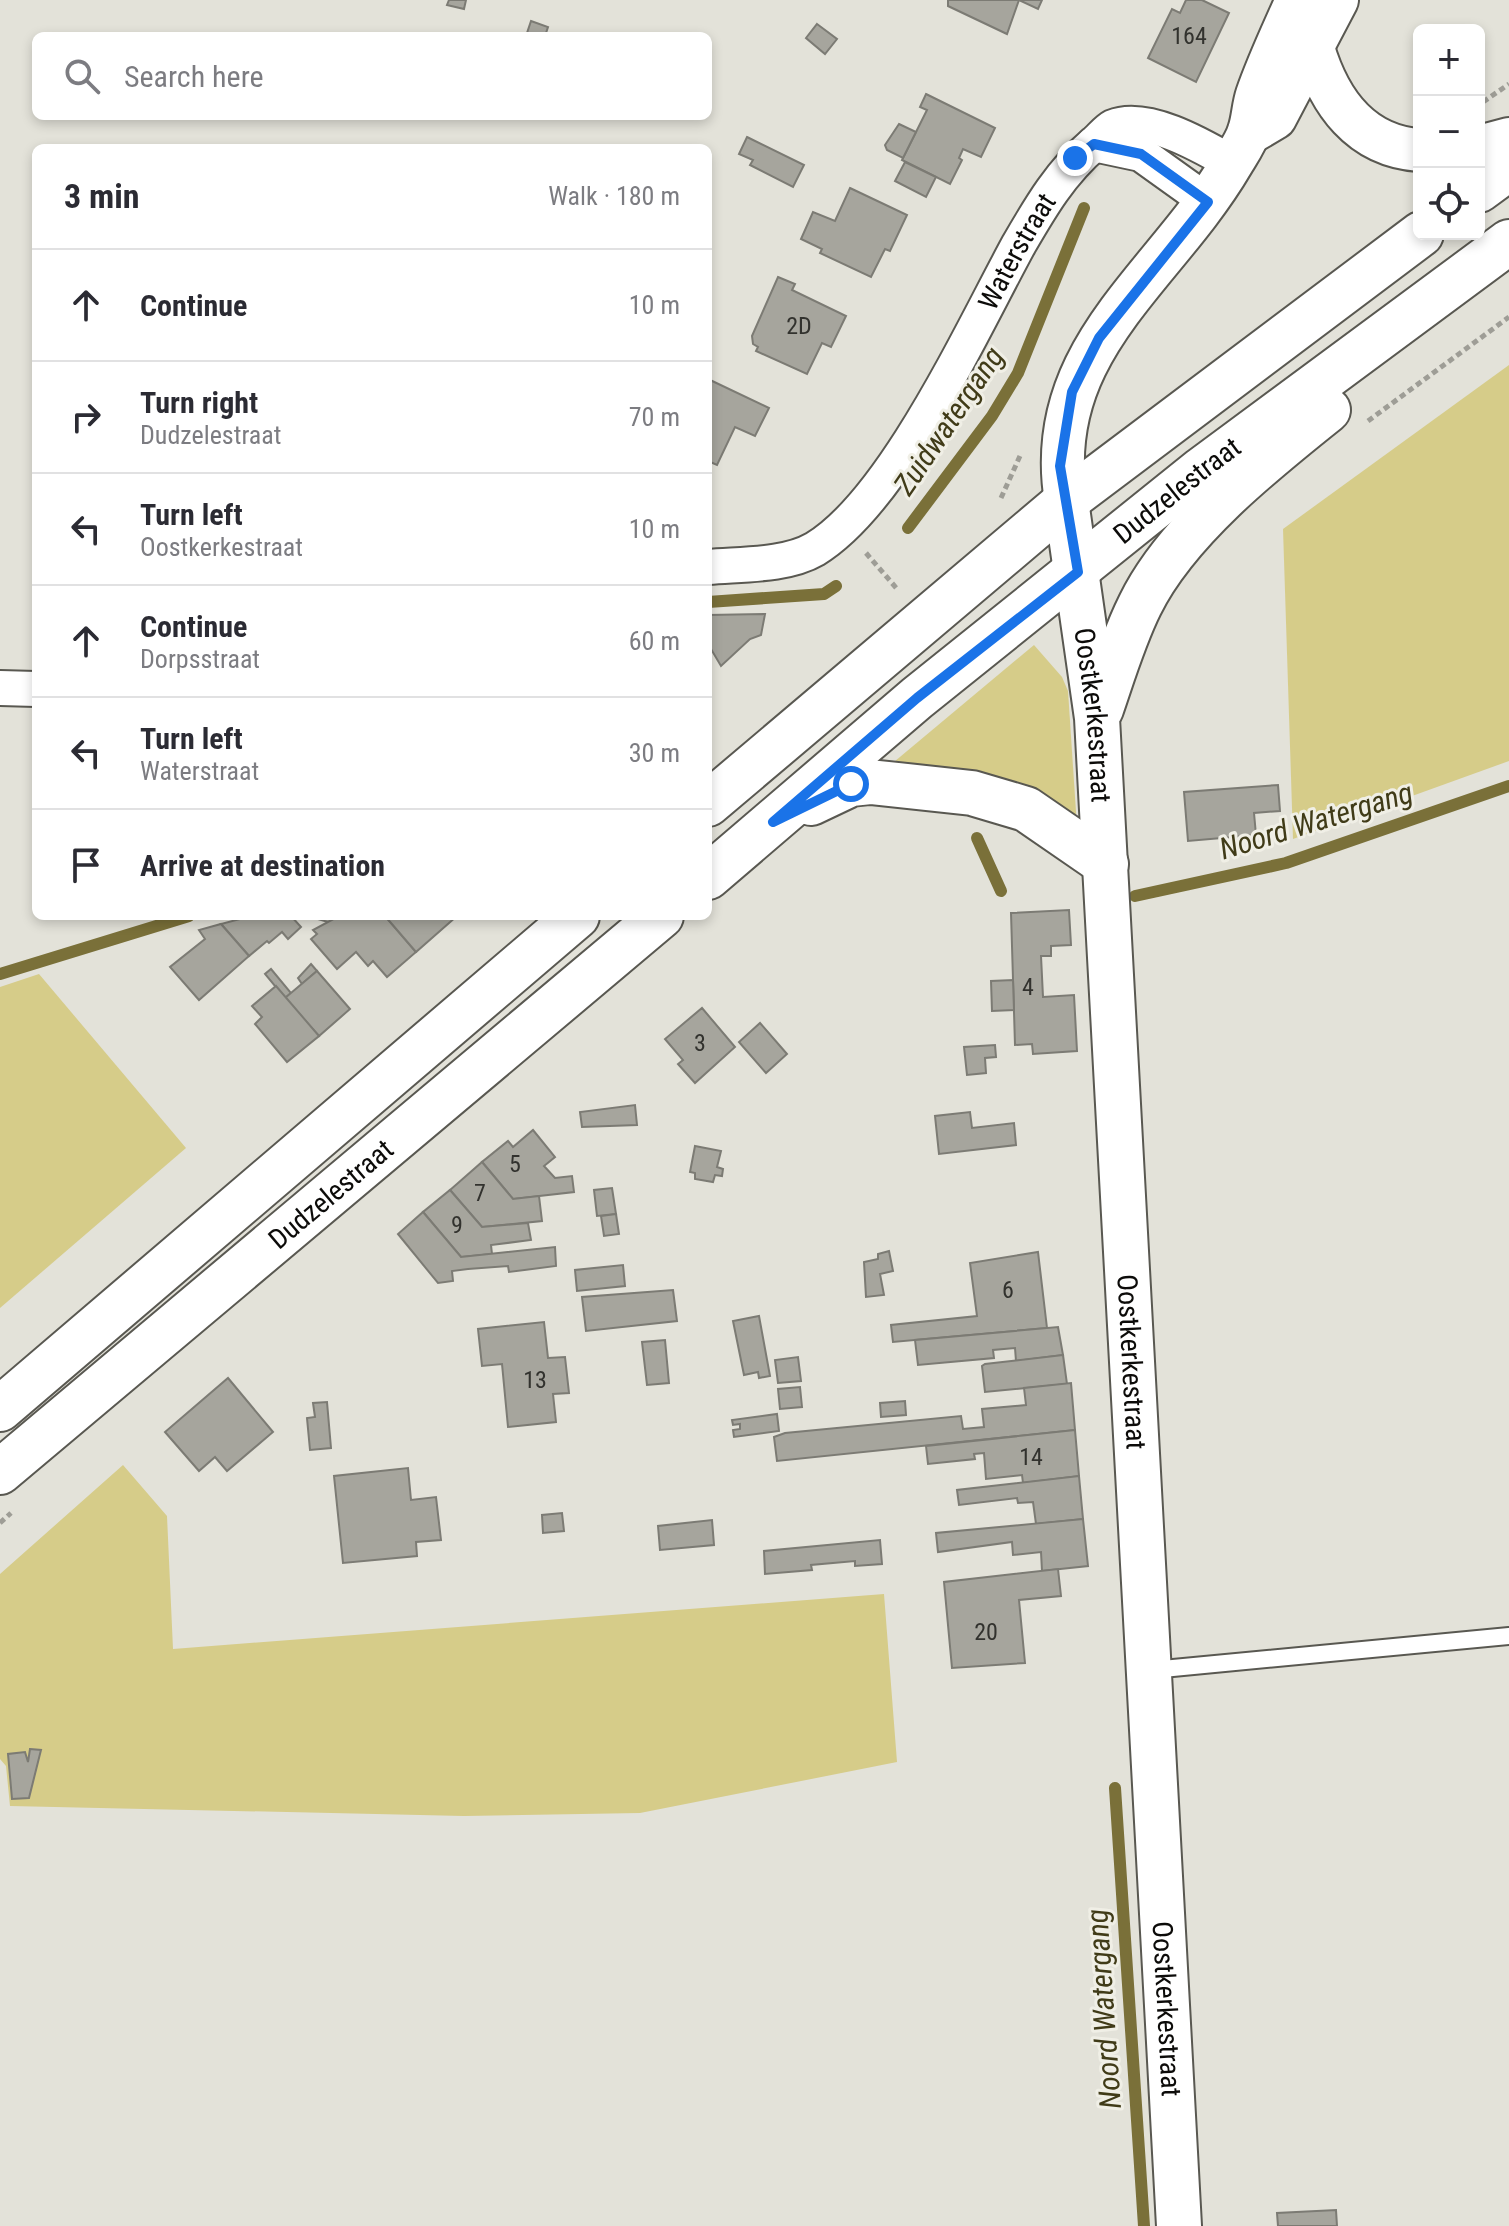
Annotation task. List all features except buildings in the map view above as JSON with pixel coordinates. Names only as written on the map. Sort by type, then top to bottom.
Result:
[{"type":"main road","points":[[1485,186],[1509,168]]},
{"type":"main road","name":"Dudzelestraat","points":[[712,801],[1066,501],[1413,240]]},
{"type":"main road","name":"Dudzelestraat","points":[[712,874],[917,698],[1078,572],[1201,470],[1509,242]]},
{"type":"main road","points":[[1097,718],[1140,603],[1174,553],[1294,437],[1509,263]]},
{"type":"main road","name":"Oostkerkestraat","points":[[1066,501],[1097,718],[1179,2226]]},
{"type":"main road","points":[[773,822],[851,784],[915,784],[972,793],[1026,809],[1106,864]]},
{"type":"main road","name":"Dudzelestraat","points":[[0,1409],[572,920]]},
{"type":"main road","name":"Dudzelestraat","points":[[0,1472],[656,920]]},
{"type":"street","points":[[1066,501],[1060,466],[1072,392],[1099,338],[1208,202],[1241,148],[1256,99],[1297,0]]},
{"type":"street","points":[[1241,148],[1275,118],[1337,0]]},
{"type":"street","points":[[1313,48],[1331,95],[1346,116],[1370,136],[1398,149],[1413,150]]},
{"type":"street","name":"Waterstraat","points":[[712,567],[771,561],[812,551],[845,527],[920,424],[1045,198],[1075,158],[1113,127],[1144,126],[1241,148]]},
{"type":"street","points":[[1485,145],[1509,139]]},
{"type":"street","points":[[1094,144],[1141,154],[1208,202]]},
{"type":"street","points":[[0,688],[32,689]]},
{"type":"lane","points":[[1149,1670],[1509,1636]]},
{"type":"path","points":[[1485,101],[1509,84]]},
{"type":"path","points":[[1357,429],[1509,317]]},
{"type":"path","points":[[845,527],[898,590]]},
{"type":"shaded area","points":[[1509,365],[1509,761],[1293,839],[1283,529]]},
{"type":"shaded area","points":[[1034,645],[1062,677],[1068,691],[1078,842],[870,782]]},
{"type":"shaded area","points":[[39,974],[186,1148],[0,1308],[0,987]]},
{"type":"shaded area","points":[[123,1465],[167,1516],[173,1649],[884,1594],[897,1762],[640,1813],[464,1816],[10,1806],[6,1766],[0,1759],[0,1574]]},
{"type":"waterway","name":"Zuidwatergang","points":[[908,528],[992,416],[1018,373],[1084,208]]},
{"type":"waterway","name":"Zuidwatergang","points":[[712,602],[824,594],[836,586]]},
{"type":"waterway","name":"Noord Watergang","points":[[1135,896],[1286,863],[1509,786]]},
{"type":"waterway","name":"Zuidwatergang","points":[[977,838],[1001,891]]},
{"type":"waterway","name":"Zuidwatergang","points":[[0,974],[176,920]]},
{"type":"waterway","name":"Noord Watergang","points":[[1115,1788],[1144,2226]]},
{"type":"route","points":[[851,784],[773,822],[917,698],[1078,572],[1060,466],[1072,392],[1099,338],[1208,202],[1141,154],[1094,144],[1075,158]]}]
